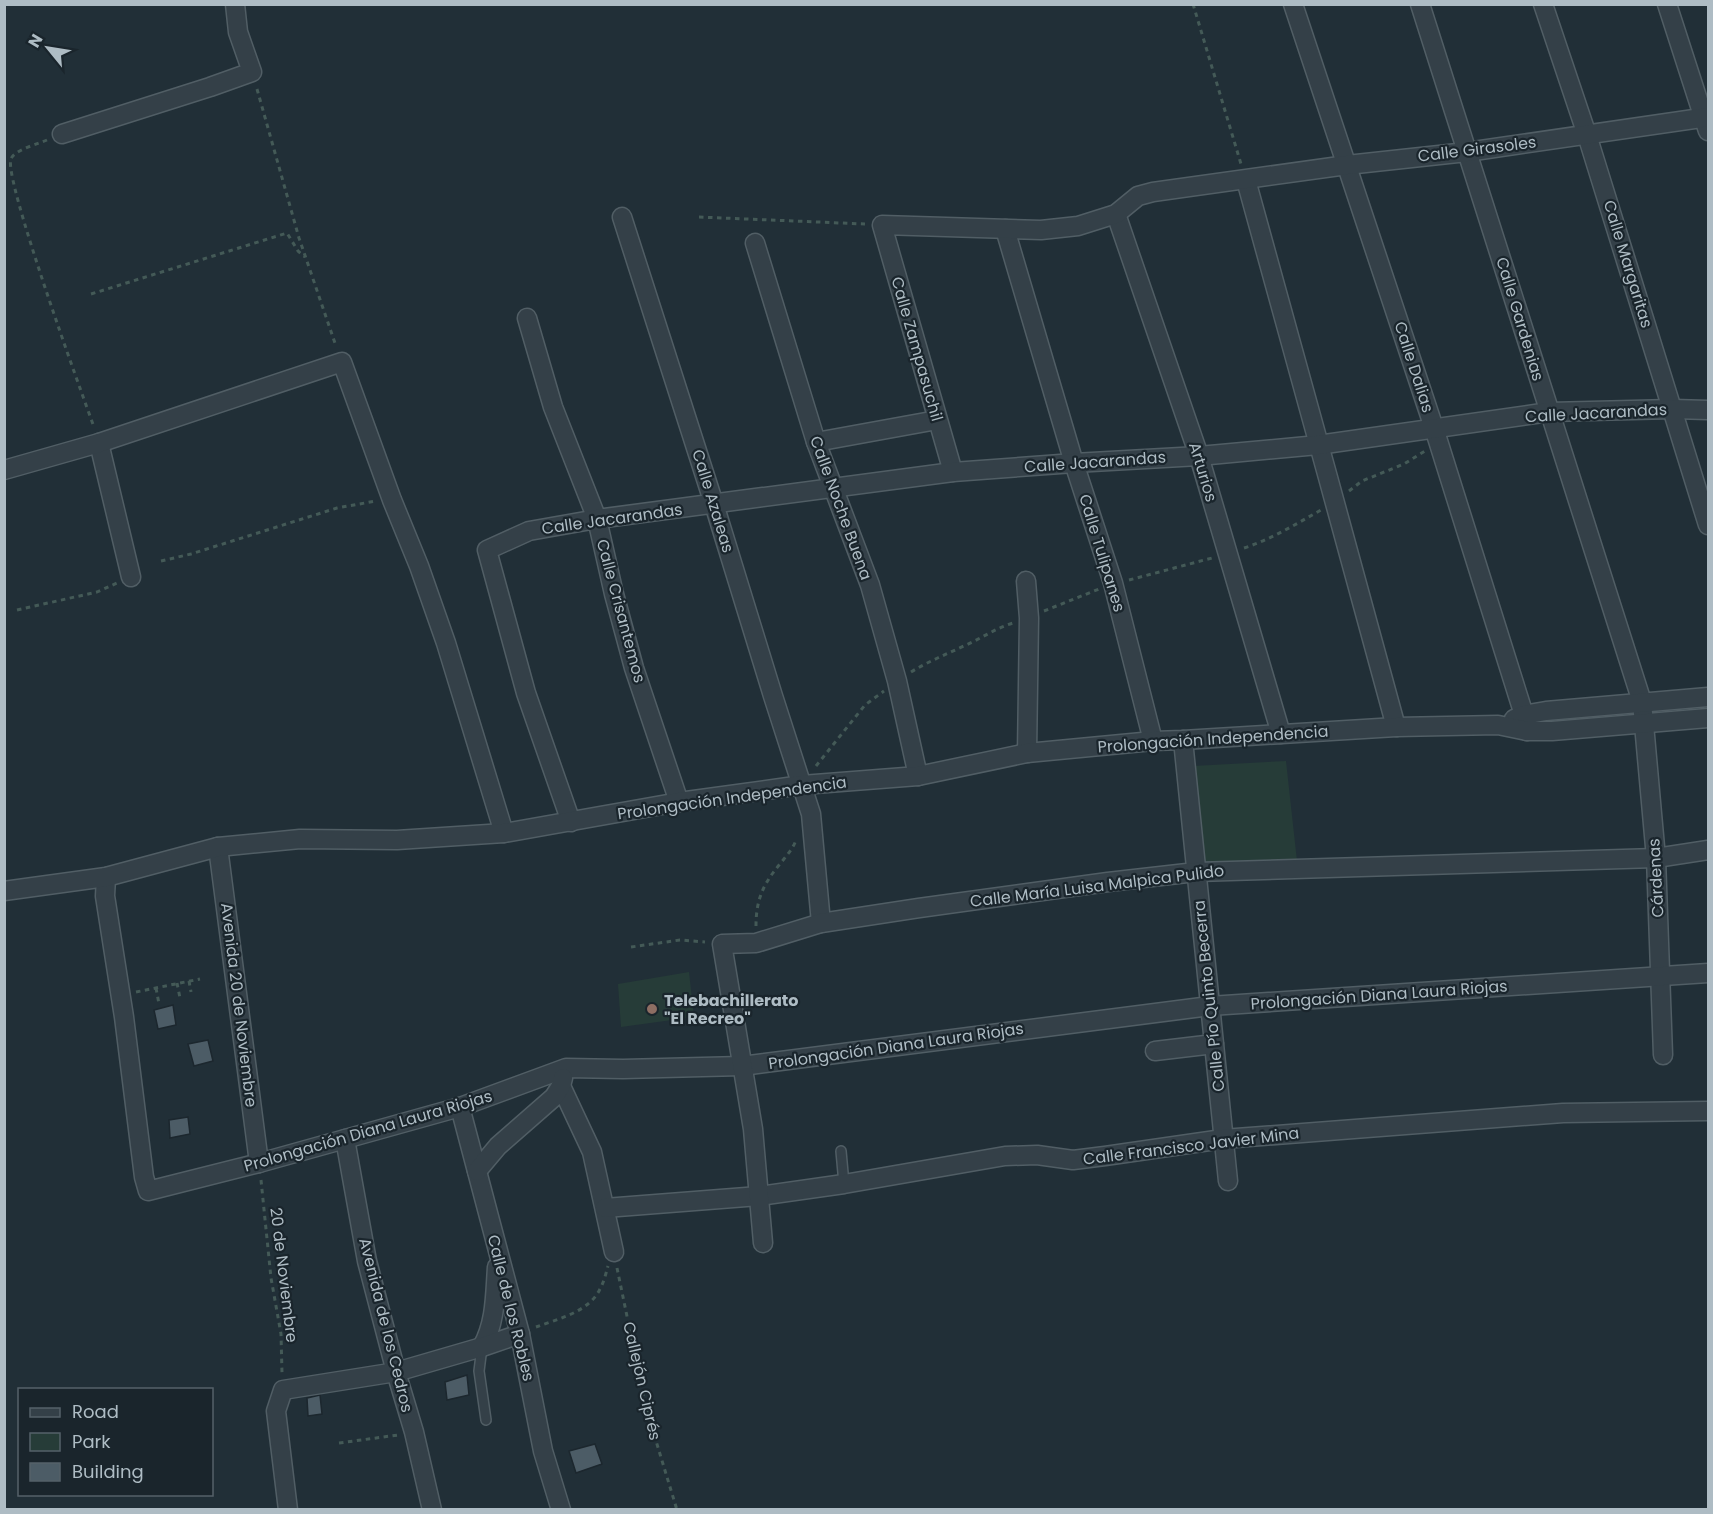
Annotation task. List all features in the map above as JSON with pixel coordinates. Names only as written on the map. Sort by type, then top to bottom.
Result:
[{"type":"street","points":[[62,134],[252,72],[238,32],[235,4]]},
{"type":"street","name":"Calle Dalias","points":[[1293,4],[1434,428],[1526,723]]},
{"type":"street","name":"Calle Gardenias","points":[[1420,4],[1642,702]]},
{"type":"street","name":"Calle Margaritas","points":[[1543,4],[1587,135],[1708,525]]},
{"type":"street","points":[[1667,4],[1707,122]]},
{"type":"street","name":"Calle Girasoles","points":[[1116,214],[1138,196],[1153,192],[1347,165],[1707,122]]},
{"type":"street","points":[[1246,180],[1396,727]]},
{"type":"street","points":[[882,225],[1041,230],[1078,226],[1116,214]]},
{"type":"street","name":"Arturios","points":[[1116,214],[1199,456],[1281,734]]},
{"type":"street","name":"Calle Azaleas","points":[[621,217],[811,814],[821,923]]},
{"type":"street","name":"Calle Zampasuchil","points":[[882,225],[953,472]]},
{"type":"street","name":"Calle Tulipanes","points":[[1005,229],[1074,462],[1113,583],[1153,741]]},
{"type":"street","name":"Calle Noche Buena","points":[[756,243],[816,442],[870,585],[897,681],[918,776]]},
{"type":"street","name":"Calle Crisantemos","points":[[527,318],[553,406],[597,519],[634,668],[679,802]]},
{"type":"street","points":[[4,470],[99,443],[342,362],[446,643],[504,833]]},
{"type":"street","name":"Calle Jacarandas","points":[[571,822],[526,693],[487,550],[529,531],[597,519],[953,472],[1074,462],[1199,456],[1318,445],[1549,412],[1673,408],[1708,410]]},
{"type":"street","points":[[816,442],[937,420]]},
{"type":"street","points":[[99,443],[131,577]]},
{"type":"street","points":[[1026,581],[1029,618],[1027,753]]},
{"type":"street","name":"Prolongación Independencia","points":[[1526,723],[1546,711],[1708,697]]},
{"type":"street","name":"Cárdenas","points":[[1642,702],[1656,858],[1663,1055]]},
{"type":"street","name":"Prolongación Independencia","points":[[4,891],[106,877],[218,847],[300,839],[397,840],[504,833],[679,802],[802,785],[918,776],[1027,753],[1153,741],[1396,727],[1526,723],[1552,731],[1708,718]]},
{"type":"street","name":"Calle Pío Quinto Becerra","points":[[1183,740],[1228,1181]]},
{"type":"street","name":"Avenida 20 de Noviembre","points":[[218,847],[259,1163]]},
{"type":"street","name":"Calle María Luisa Malpica Pulido","points":[[722,944],[756,943],[821,923],[1022,893],[1196,872],[1656,858],[1708,850]]},
{"type":"street","name":"Prolongación Diana Laura Riojas","points":[[106,877],[105,896],[124,1017],[144,1177],[148,1191],[259,1163],[460,1107],[566,1068],[742,1066],[1210,1006],[1708,973]]},
{"type":"street","points":[[722,944],[753,1129],[764,1243]]},
{"type":"street","points":[[1155,1051],[1214,1044]]},
{"type":"street","points":[[477,1171],[498,1146],[554,1097],[561,1086],[566,1068]]},
{"type":"street","points":[[561,1086],[592,1152],[614,1252]]},
{"type":"street","name":"Calle de los Robles","points":[[460,1107],[520,1334],[543,1451],[561,1509]]},
{"type":"street","name":"Calle Francisco Javier Mina","points":[[605,1208],[759,1196],[1005,1156],[1037,1155],[1073,1160],[1223,1139],[1563,1113],[1708,1111]]},
{"type":"street","name":"Avenida de los Cedros","points":[[345,1138],[368,1261],[414,1432],[432,1509]]},
{"type":"street","points":[[482,1347],[491,1325],[498,1252]]},
{"type":"street","points":[[288,1509],[276,1411],[283,1390],[396,1372],[520,1334]]},
{"type":"lane","points":[[841,1151],[844,1184]]},
{"type":"lane","points":[[482,1347],[479,1371],[486,1420]]},
{"type":"path","points":[[1193,4],[1246,180]]},
{"type":"path","points":[[252,72],[306,258],[342,362]]},
{"type":"path","points":[[62,134],[15,153],[9,167],[53,312],[99,443]]},
{"type":"path","points":[[699,217],[882,225]]},
{"type":"path","points":[[91,294],[286,232],[298,251],[306,258]]},
{"type":"path","points":[[161,561],[191,554],[337,508],[392,500]]},
{"type":"path","points":[[17,610],[97,591],[131,577]]},
{"type":"path","points":[[756,943],[758,898],[794,844],[797,835]]},
{"type":"path","points":[[631,947],[680,940],[722,944]]},
{"type":"path","points":[[131,993],[200,979]]},
{"type":"path","points":[[189,981],[191,992]]},
{"type":"path","points":[[177,983],[180,998]]},
{"type":"path","points":[[156,988],[159,1004]]},
{"type":"path","name":"20 de Noviembre","points":[[259,1163],[271,1278],[281,1334],[283,1390]]},
{"type":"path","points":[[520,1334],[582,1308],[594,1299],[601,1288],[614,1252]]},
{"type":"path","name":"Callejón Ciprés","points":[[614,1252],[646,1408],[677,1509]]},
{"type":"path","points":[[339,1443],[414,1432]]},
{"type":"green space","points":[[1286,761],[1297,861],[1200,867],[1193,766]]},
{"type":"green space","points":[[689,972],[694,1017],[621,1027],[618,984]]},
{"type":"building","points":[[173,1005],[176,1025],[158,1029],[154,1010]]},
{"type":"building","points":[[208,1040],[213,1061],[194,1066],[188,1044]]},
{"type":"building","points":[[188,1117],[190,1134],[170,1138],[169,1120]]},
{"type":"building","points":[[467,1375],[469,1395],[447,1400],[445,1382]]},
{"type":"building","points":[[320,1395],[322,1414],[308,1416],[307,1398]]},
{"type":"building","points":[[595,1444],[602,1464],[576,1473],[569,1451]]},
{"type":"place","name":"Telebachillerato \"El Recreo\"","points":[[652,1009]]}]
